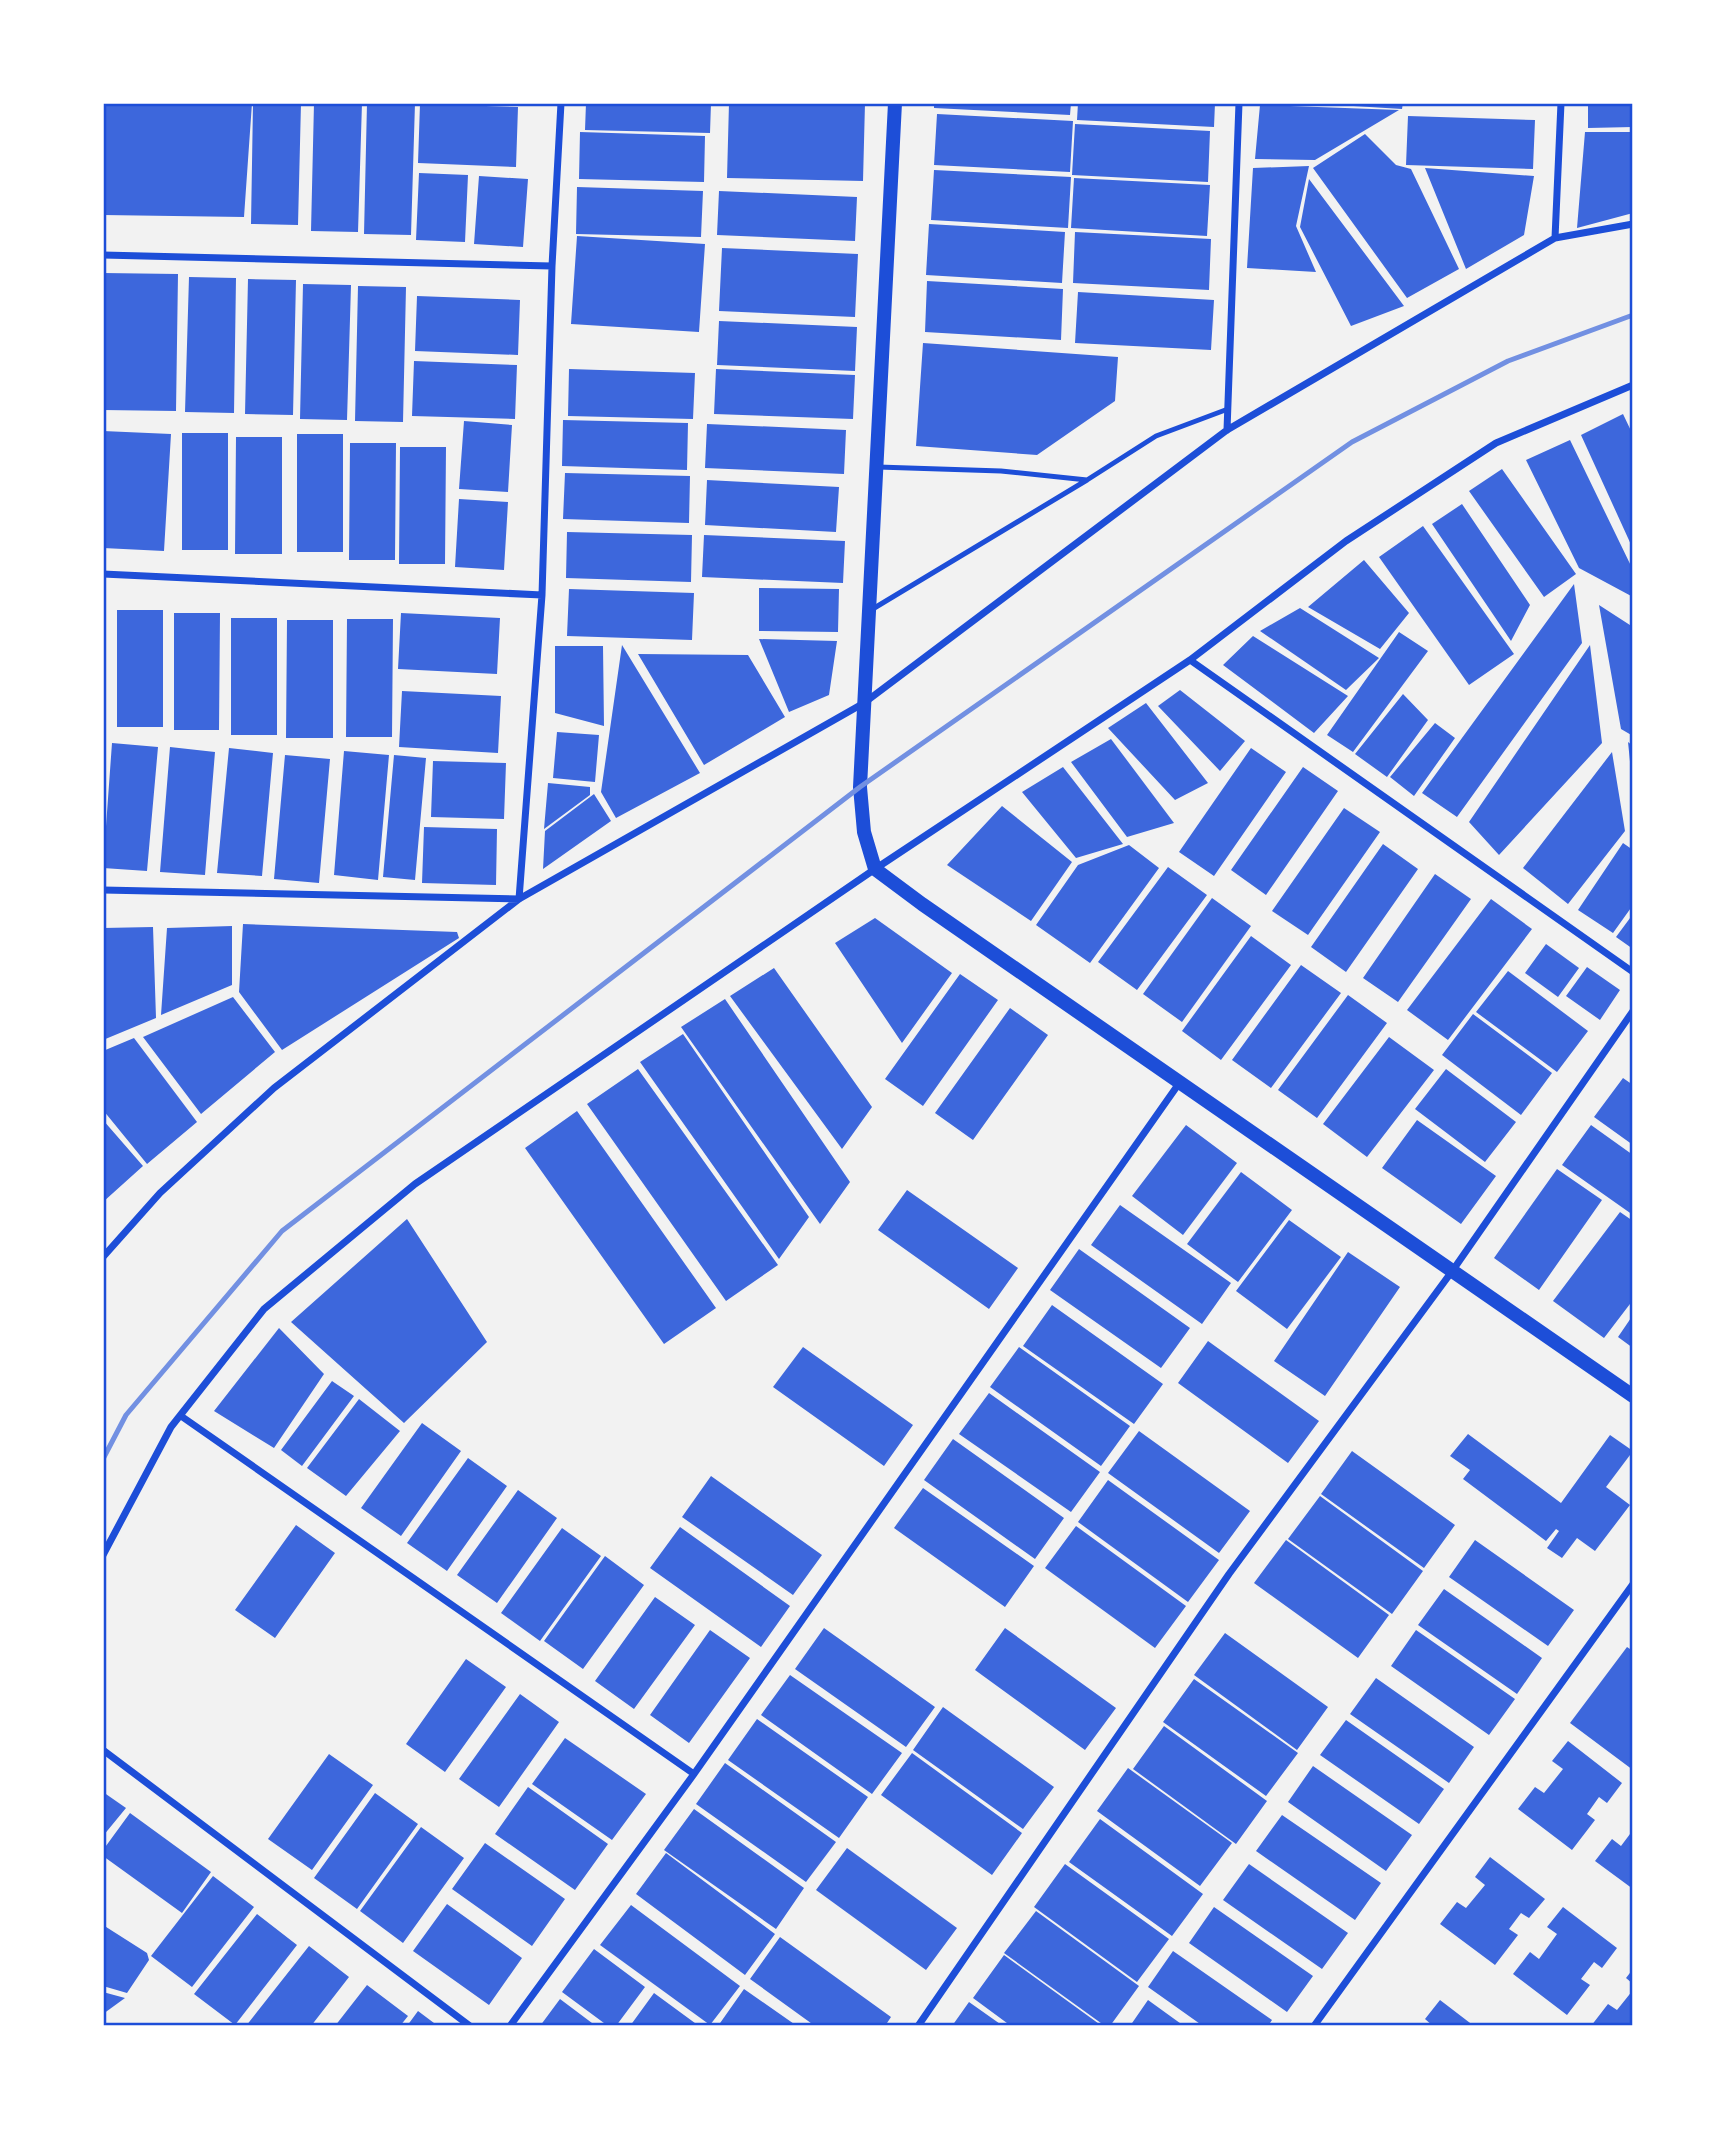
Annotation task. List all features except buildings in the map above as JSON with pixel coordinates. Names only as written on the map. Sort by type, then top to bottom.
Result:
[{"type":"main road","points":[[895,103],[860,787],[864,832],[875,869],[1633,1396]]},
{"type":"street","points":[[519,899],[542,594],[552,266],[561,103]]},
{"type":"street","points":[[1227,430],[1239,103]]},
{"type":"street","points":[[1555,239],[1561,103]]},
{"type":"street","points":[[103,1257],[160,1193],[274,1088],[519,899],[864,703],[1227,430],[1555,239],[1633,223]]},
{"type":"street","points":[[103,256],[552,266]]},
{"type":"street","points":[[103,1555],[171,1427],[264,1309],[415,1184],[875,869],[1190,660],[1346,541],[1496,443],[1633,385]]},
{"type":"street","points":[[103,574],[542,594]]},
{"type":"street","points":[[1190,660],[1633,972]]},
{"type":"street","points":[[103,890],[519,899]]},
{"type":"street","points":[[918,2026],[1229,1574],[1453,1270],[1633,1011]]},
{"type":"street","points":[[510,2026],[694,1774],[1181,1081]]},
{"type":"street","points":[[181,1416],[694,1774]]},
{"type":"street","points":[[1314,2026],[1633,1584]]},
{"type":"street","points":[[103,1750],[470,2026]]},
{"type":"lane","points":[[868,612],[1156,436],[1228,409]]},
{"type":"lane","points":[[875,467],[1001,471],[1087,480]]},
{"type":"railway","points":[[103,1459],[126,1415],[282,1231],[860,787],[1352,442],[1508,361],[1633,315]]}]
